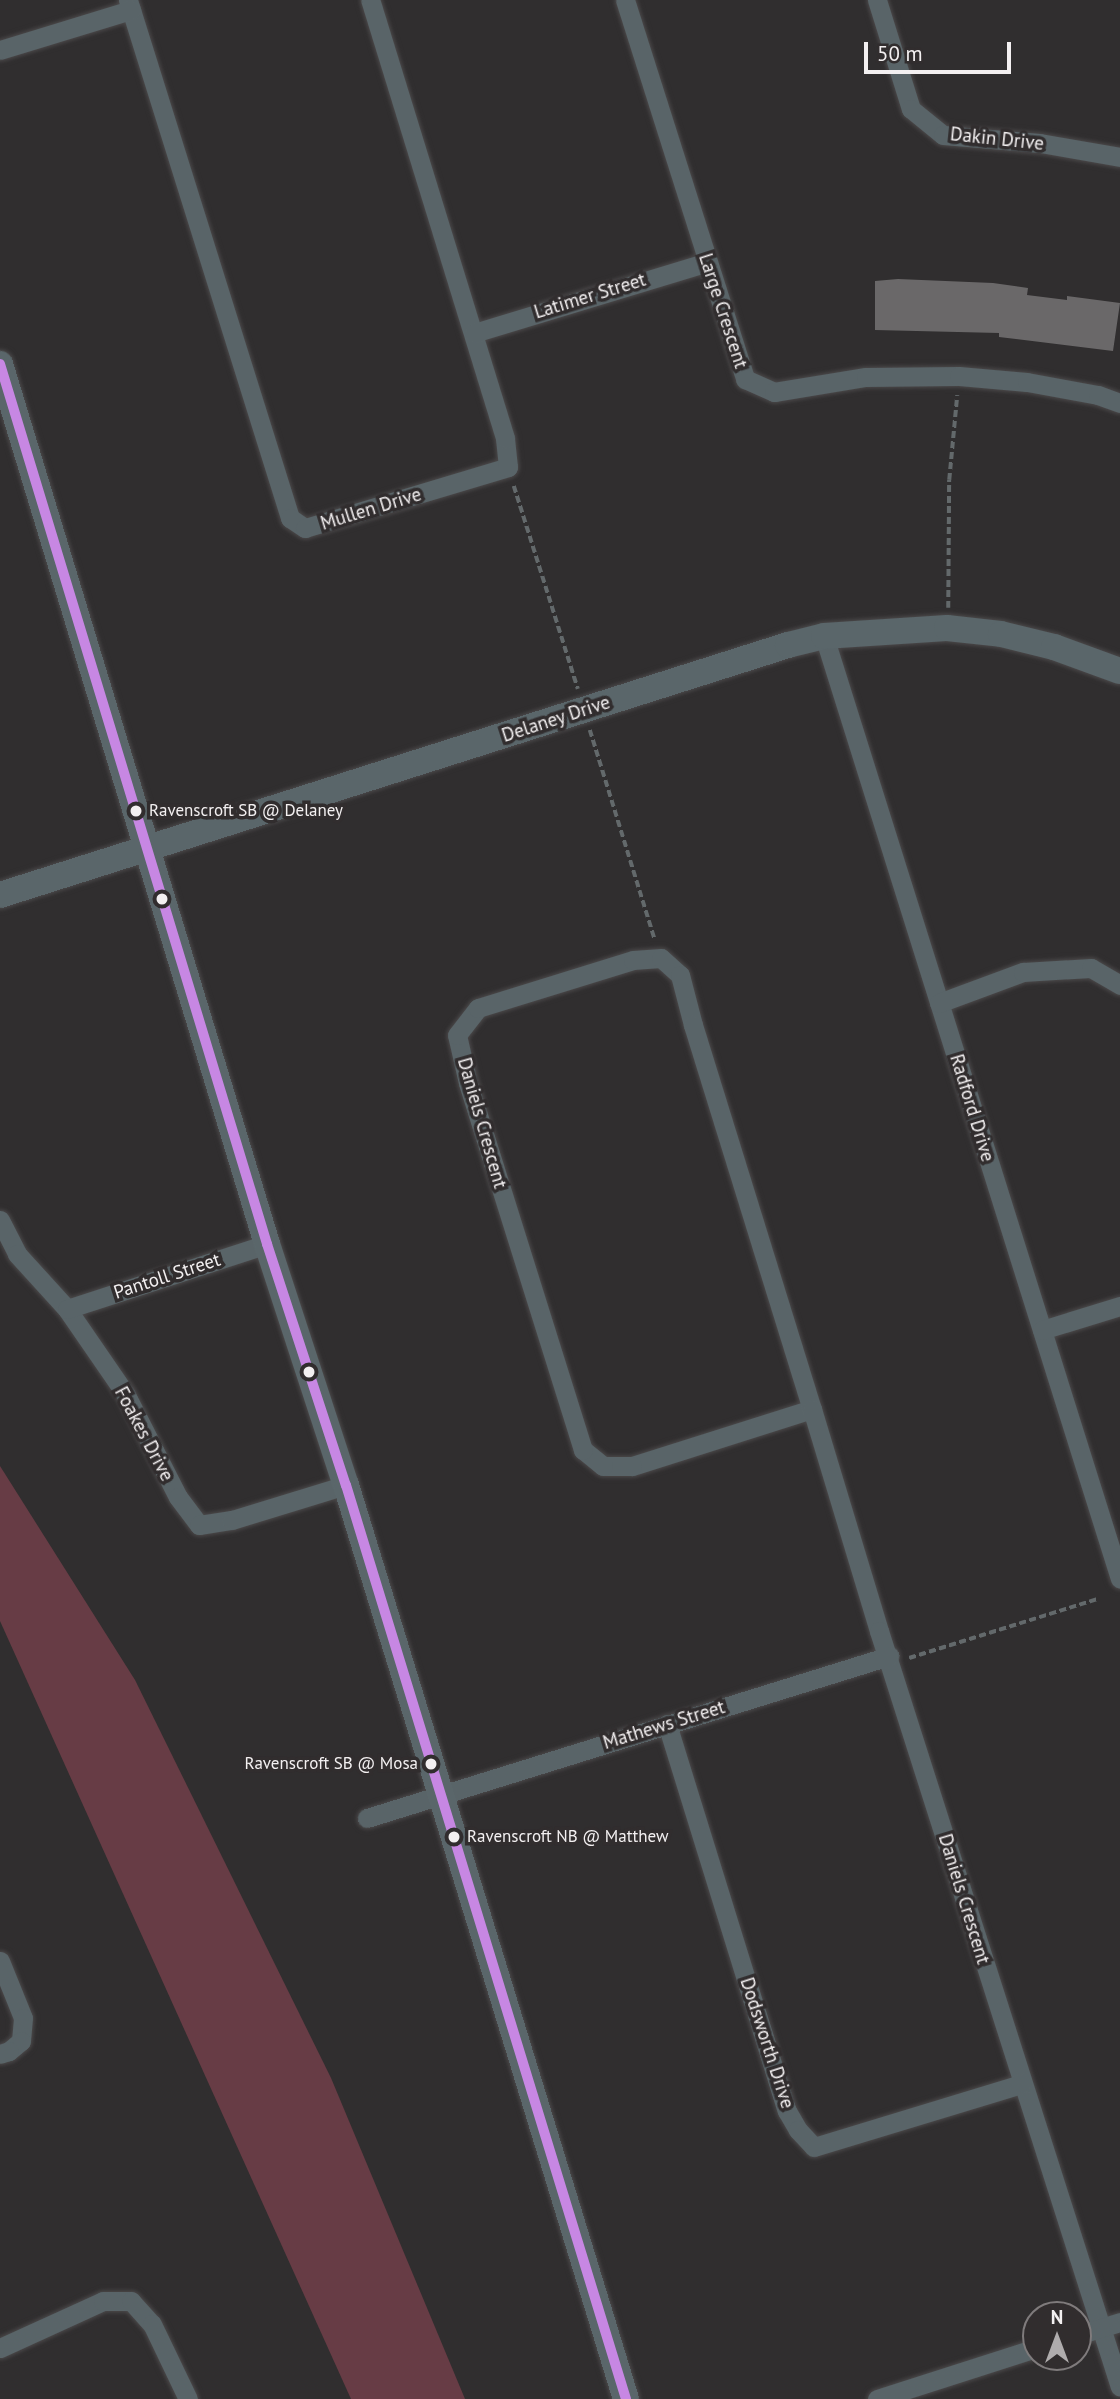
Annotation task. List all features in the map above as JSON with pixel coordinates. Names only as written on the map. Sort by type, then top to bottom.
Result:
[{"type":"street","name":"Mullen Drive","points":[[129,5],[290,518],[305,528],[508,467],[505,438],[474,333],[370,0]]},
{"type":"street","name":"Large Crescent","points":[[625,0],[745,379],[774,392],[866,377],[959,376],[1027,383],[1098,395],[1120,402]]},
{"type":"street","name":"Dakin Drive","points":[[877,0],[911,109],[943,135],[1040,144],[1120,157]]},
{"type":"street","points":[[0,50],[129,5]]},
{"type":"street","name":"Latimer Street","points":[[474,333],[707,262]]},
{"type":"street","points":[[0,364],[267,1244],[346,1485],[626,2399]]},
{"type":"street","name":"Delaney Drive","points":[[0,895],[824,636],[947,628],[1001,634],[1054,647],[1120,671]]},
{"type":"street","name":"Radford Drive","points":[[824,636],[1120,1578]]},
{"type":"street","name":"Daniels Crescent","points":[[812,1409],[632,1466],[603,1466],[583,1450],[459,1047],[457,1035],[478,1008],[633,960],[661,958],[680,975],[1022,2084],[1111,2325],[1120,2387]]},
{"type":"street","points":[[939,1003],[1023,972],[1091,968],[1120,985]]},
{"type":"street","name":"Foakes Drive","points":[[0,1220],[17,1254],[67,1309],[125,1395],[177,1497],[199,1525],[232,1520],[346,1485]]},
{"type":"street","name":"Pantoll Street","points":[[67,1309],[267,1244]]},
{"type":"street","points":[[1042,1330],[1120,1306]]},
{"type":"street","name":"Mathews Street","points":[[367,1818],[889,1656]]},
{"type":"street","name":"Dodsworth Drive","points":[[667,1724],[787,2111],[798,2130],[814,2147],[1022,2084]]},
{"type":"street","points":[[0,1961],[23,2018],[21,2041],[9,2051],[0,2054]]},
{"type":"street","points":[[0,2348],[103,2301],[131,2301],[152,2324],[188,2399]]},
{"type":"street","points":[[1092,2331],[1111,2325]]},
{"type":"street","points":[[877,2399],[1022,2352]]},
{"type":"path","points":[[947,628],[949,480],[959,376]]},
{"type":"path","points":[[889,1656],[907,1659],[1097,1599]]},
{"type":"shaded area","points":[[0,1466],[135,1680],[331,2078],[465,2399],[351,2399],[0,1621]]},
{"type":"building","points":[[898,279],[993,283],[1028,288],[1027,295],[1067,300],[1067,296],[1120,303],[1113,351],[999,337],[999,333],[875,330],[875,281]]},
{"type":"transit line","points":[[0,364],[267,1244],[346,1485],[626,2399]]},
{"type":"place","name":"Ravenscroft SB @ Delaney","points":[[136,811]]},
{"type":"place","name":"Ravenscroft SB @ Mosa","points":[[431,1764]]},
{"type":"place","name":"Ravenscroft NB @ Matthew","points":[[454,1837]]}]
